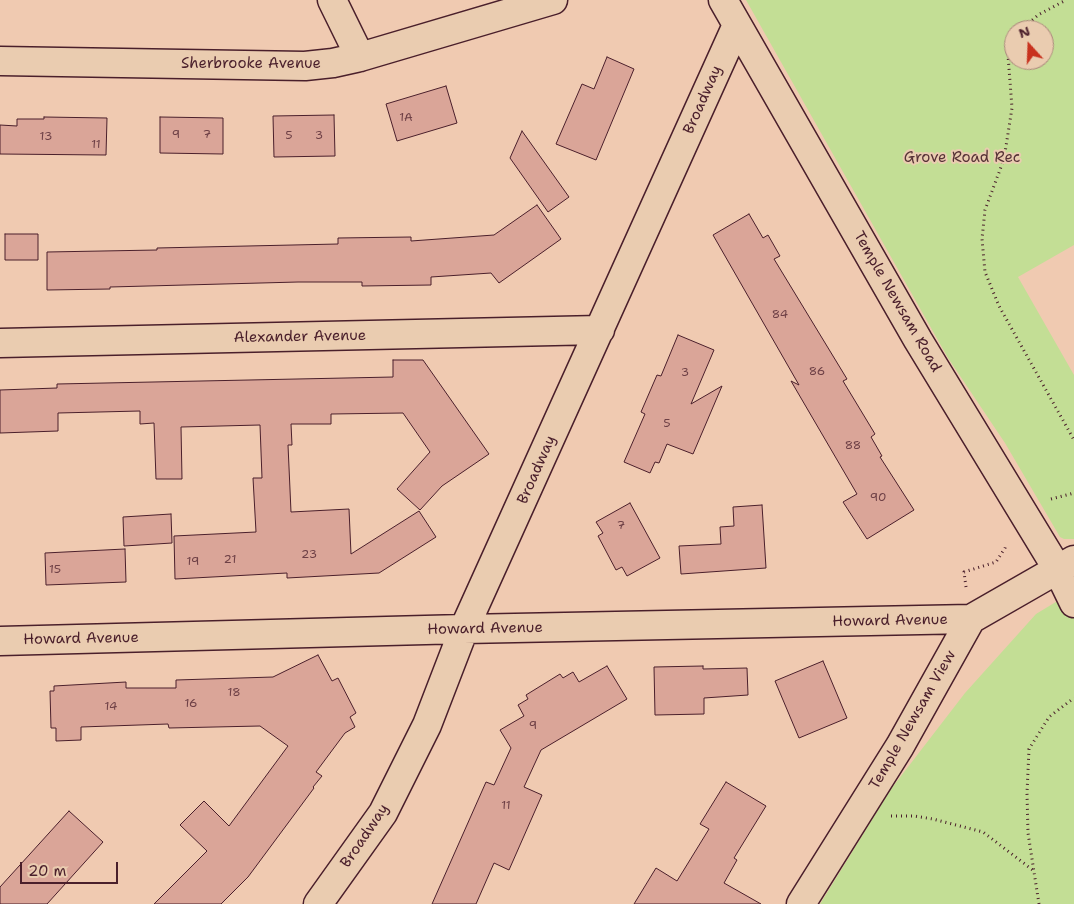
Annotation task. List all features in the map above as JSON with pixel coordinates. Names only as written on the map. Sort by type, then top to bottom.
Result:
[{"type":"street","points":[[332,0],[360,57]]},
{"type":"street","name":"Sherbrooke Avenue","points":[[0,61],[305,66],[333,63],[360,57],[553,0]]},
{"type":"street","name":"Temple Newsam Road","points":[[723,0],[913,331],[1066,565],[1074,603]]},
{"type":"street","name":"Broadway","points":[[318,904],[383,813],[427,725],[464,629],[737,25]]},
{"type":"street","name":"Alexander Avenue","points":[[0,343],[600,330]]},
{"type":"street","points":[[971,619],[1066,565]]},
{"type":"street","name":"Howard Avenue","points":[[0,641],[971,619]]},
{"type":"street","name":"Temple Newsam View","points":[[801,904],[900,746],[971,619]]},
{"type":"path","points":[[1032,20],[1066,0]]},
{"type":"path","points":[[1009,70],[1012,108],[1004,159],[985,210],[982,239],[985,272],[1000,306],[1074,440]]},
{"type":"path","points":[[1039,904],[1026,793],[1029,749],[1049,717],[1074,698]]},
{"type":"path","points":[[856,816],[872,820],[894,816],[914,816],[983,832],[1034,871]]},
{"type":"green space","name":"Grove Road Rec","points":[[746,0],[1074,0],[1074,245],[1018,277],[1074,375],[1074,539],[1060,537],[1005,443],[948,358]]},
{"type":"green space","points":[[1074,591],[1074,904],[820,904],[891,789],[965,693],[1036,614]]},
{"type":"building","points":[[607,57],[634,69],[596,160],[556,144],[582,84],[594,89]]},
{"type":"building","points":[[446,86],[457,123],[397,141],[386,104]]},
{"type":"building","points":[[334,115],[335,156],[274,157],[273,116]]},
{"type":"building","points":[[44,117],[107,118],[106,155],[0,154],[0,125],[17,126],[17,119],[44,119]]},
{"type":"building","points":[[160,117],[223,118],[223,154],[160,153]]},
{"type":"building","points":[[522,131],[569,197],[548,212],[510,158]]},
{"type":"building","points":[[537,205],[561,239],[499,283],[491,273],[431,277],[431,285],[362,286],[362,282],[298,282],[47,290],[47,252],[338,244],[338,238],[411,237],[411,241],[494,235]]},
{"type":"building","points":[[749,214],[763,238],[768,235],[780,256],[774,259],[847,379],[843,381],[875,434],[871,437],[882,456],[880,457],[914,510],[867,539],[843,502],[857,494],[791,381],[799,385],[713,235]]},
{"type":"building","points":[[5,234],[38,234],[38,260],[5,260]]},
{"type":"building","points":[[678,335],[714,350],[691,404],[722,386],[693,454],[667,444],[659,463],[655,462],[650,473],[624,462],[645,414],[641,412],[657,375],[661,376]]},
{"type":"building","points":[[393,360],[423,360],[489,454],[442,486],[420,510],[397,489],[430,452],[403,413],[331,414],[331,424],[291,424],[292,445],[288,445],[291,512],[349,509],[351,554],[419,511],[436,537],[379,573],[287,578],[287,573],[175,579],[174,536],[256,532],[253,478],[262,478],[260,425],[181,427],[182,479],[156,479],[154,423],[140,424],[140,411],[58,413],[58,431],[0,433],[0,390],[57,388],[57,384],[393,377]]},
{"type":"building","points":[[630,503],[660,558],[627,576],[622,567],[616,570],[598,536],[603,533],[596,522]]},
{"type":"building","points":[[762,505],[766,568],[681,574],[679,546],[721,544],[720,527],[734,526],[733,507]]},
{"type":"building","points":[[171,514],[172,543],[124,546],[123,517]]},
{"type":"building","points":[[125,549],[126,582],[46,585],[45,553]]},
{"type":"building","points":[[318,655],[332,681],[338,678],[356,713],[350,717],[355,727],[345,733],[316,772],[322,776],[248,877],[221,904],[154,904],[207,851],[180,825],[204,801],[229,826],[288,746],[260,726],[169,728],[168,724],[81,727],[81,740],[56,741],[56,728],[51,728],[50,691],[54,691],[54,686],[126,682],[126,688],[176,688],[176,680],[273,677]]},
{"type":"building","points":[[823,661],[847,718],[799,738],[775,681]]},
{"type":"building","points":[[607,666],[627,699],[541,750],[524,787],[542,795],[509,870],[494,863],[476,904],[432,904],[486,782],[494,785],[511,748],[500,730],[524,716],[518,705],[528,699],[526,695],[560,674],[563,678],[573,672],[579,682]]},
{"type":"building","points":[[703,666],[703,669],[747,668],[748,695],[704,698],[704,714],[655,715],[654,667]]},
{"type":"building","points":[[726,782],[766,806],[734,858],[737,860],[724,883],[761,904],[634,904],[656,868],[677,881],[709,829],[700,824]]},
{"type":"building","points":[[69,811],[103,842],[47,904],[0,904],[0,887]]}]
